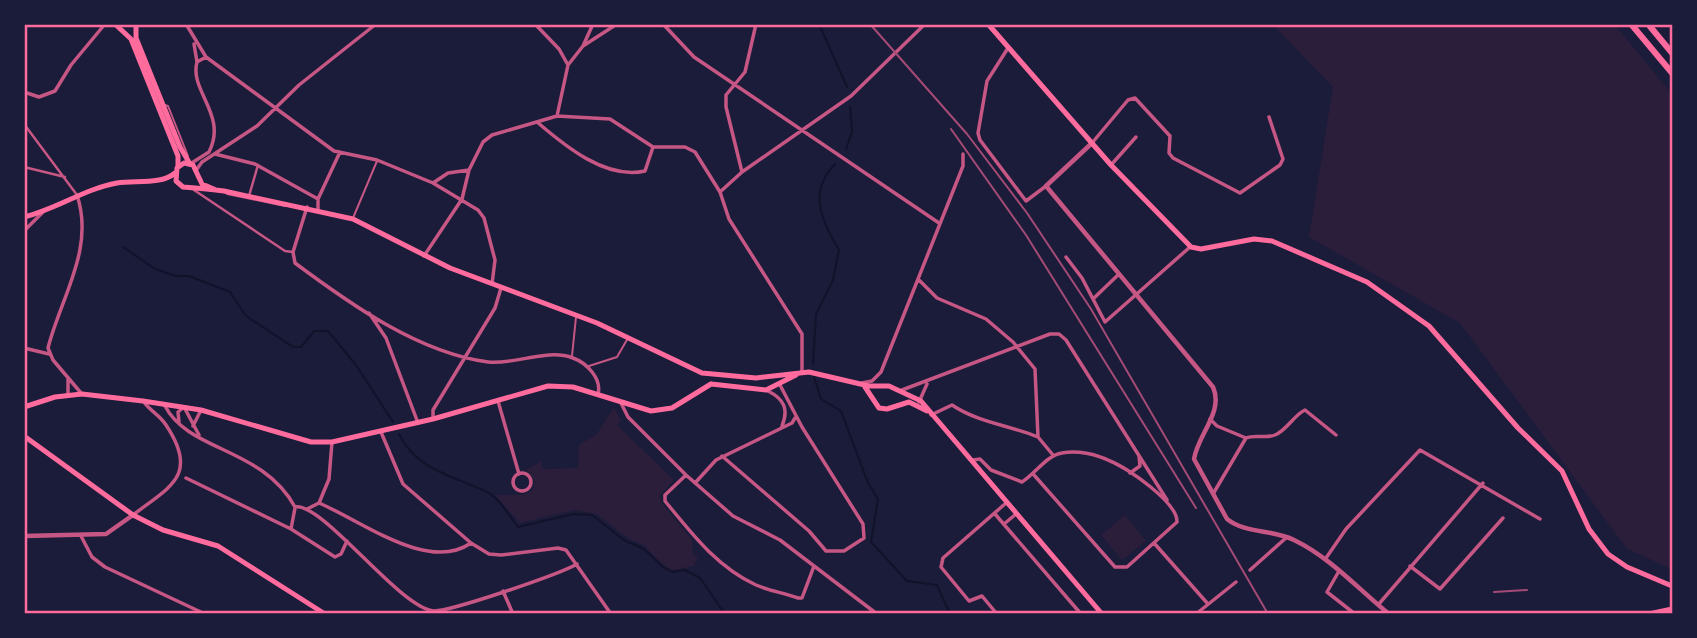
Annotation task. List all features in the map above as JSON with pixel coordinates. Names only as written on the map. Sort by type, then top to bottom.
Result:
[{"type":"highway","points":[[1631,24],[1672,73]]},
{"type":"highway","points":[[1648,24],[1672,53]]},
{"type":"main road","points":[[116,24],[124,31],[139,56],[178,156],[178,184],[318,209],[353,219],[424,257],[577,314],[680,365],[708,374],[756,378],[803,372],[902,390],[922,401],[930,414],[1102,614]]},
{"type":"main road","points":[[988,24],[1111,165],[1191,247],[1201,249],[1254,239],[1272,241],[1367,282],[1429,326],[1518,428],[1562,471],[1589,529],[1608,554],[1627,567],[1672,586]]},
{"type":"main road","points":[[124,31],[136,26],[163,105],[188,162],[197,169],[198,177],[206,187],[216,190]]},
{"type":"main road","points":[[24,217],[45,211],[77,195],[118,183],[169,178],[188,162]]},
{"type":"main road","points":[[189,188],[198,177]]},
{"type":"main road","points":[[24,407],[82,394],[201,410],[312,442],[332,442],[418,423],[548,386],[573,387],[652,411],[671,408],[711,384],[766,390],[803,372]]},
{"type":"main road","points":[[708,374],[713,380],[711,384]]},
{"type":"main road","points":[[756,378],[780,385]]},
{"type":"main road","points":[[860,384],[868,388],[879,408],[887,409],[901,402],[913,403],[930,414]]},
{"type":"main road","points":[[873,398],[879,387]]},
{"type":"main road","points":[[891,387],[897,398],[894,405]]},
{"type":"main road","points":[[24,436],[132,515],[163,530],[218,547],[326,614]]},
{"type":"main road","points":[[1651,613],[1672,609]]},
{"type":"street","points":[[24,92],[39,97],[55,91],[71,65],[105,24]]},
{"type":"street","points":[[186,24],[197,62],[195,71],[214,119],[214,138],[209,152],[188,162]]},
{"type":"street","points":[[197,169],[257,126],[376,24]]},
{"type":"street","points":[[535,24],[559,49],[568,65]]},
{"type":"street","points":[[557,116],[568,65],[583,46],[593,24]]},
{"type":"street","points":[[583,46],[617,24]]},
{"type":"street","points":[[663,24],[694,57],[939,223]]},
{"type":"street","points":[[742,172],[726,107],[726,95],[738,85],[745,72],[756,24]]},
{"type":"street","points":[[720,192],[742,172],[806,131],[851,96],[925,24]]},
{"type":"street","points":[[190,36],[206,57],[293,124],[334,151],[377,160],[433,183],[462,199],[484,218],[495,260],[492,284]]},
{"type":"street","points":[[1007,48],[988,81],[978,133],[980,140],[1026,201],[1092,143],[1128,100],[1135,98],[1170,136],[1169,153],[1173,158],[1240,193],[1280,165],[1283,159],[1269,117]]},
{"type":"street","points":[[197,62],[206,57]]},
{"type":"street","points":[[424,257],[462,199],[469,170],[483,142],[492,135],[557,116],[610,119],[653,147],[685,148],[695,152],[720,192],[729,219],[802,334],[803,372]]},
{"type":"street","points":[[537,122],[568,148],[605,168],[645,171],[653,147]]},
{"type":"street","points":[[24,124],[77,195],[82,214],[82,243],[50,342],[49,354]]},
{"type":"street","points":[[1111,165],[1136,137]]},
{"type":"street","points":[[214,138],[218,145],[228,145]]},
{"type":"street","points":[[318,209],[318,199],[340,152]]},
{"type":"street","points":[[215,154],[258,165],[318,199]]},
{"type":"street","points":[[879,387],[880,373],[963,166],[963,154]]},
{"type":"street","points":[[249,196],[258,165]]},
{"type":"street","points":[[24,167],[65,177]]},
{"type":"street","points":[[433,183],[448,173],[469,170]]},
{"type":"street","points":[[1046,186],[1213,387],[1217,397],[1194,459],[1227,519],[1235,526],[1287,537],[1325,558],[1389,614]]},
{"type":"street","points":[[189,188],[285,251],[293,252]]},
{"type":"street","points":[[307,207],[293,252],[295,262],[367,312],[444,351],[464,357],[492,362],[528,357],[572,357],[587,367],[598,381],[598,394]]},
{"type":"street","points":[[24,231],[45,211]]},
{"type":"street","points":[[1066,257],[1082,278],[1105,322],[1191,247]]},
{"type":"street","points":[[1092,300],[1119,274]]},
{"type":"street","points":[[917,278],[937,298],[986,319],[1035,369],[1038,437]]},
{"type":"street","points":[[433,419],[433,410],[495,308],[501,287]]},
{"type":"street","points":[[367,312],[386,338],[418,423]]},
{"type":"street","points":[[902,390],[1051,334],[1059,334],[1066,340],[1177,514],[1177,522],[1127,567],[1115,567],[1034,475]]},
{"type":"street","points":[[24,348],[49,354],[82,394]]},
{"type":"street","points":[[860,384],[872,381],[880,373]]},
{"type":"street","points":[[880,373],[891,387]]},
{"type":"street","points":[[68,376],[68,395]]},
{"type":"street","points":[[901,402],[909,398],[922,401],[928,382]]},
{"type":"street","points":[[722,456],[808,531],[826,551],[844,551],[864,538],[863,524],[795,416],[780,385]]},
{"type":"street","points":[[918,386],[924,391]]},
{"type":"street","points":[[766,390],[777,396],[786,407],[781,428]]},
{"type":"street","points":[[497,399],[519,474]]},
{"type":"street","points":[[24,536],[106,534],[179,478],[174,442],[167,426],[143,401]]},
{"type":"street","points":[[621,403],[628,417],[686,475],[733,516],[780,540],[877,614]]},
{"type":"street","points":[[164,404],[179,425],[260,467],[286,491],[295,508],[291,529]]},
{"type":"street","points":[[930,414],[952,405],[983,422],[1014,428],[1038,437],[1054,455]]},
{"type":"street","points":[[179,425],[178,412],[184,407],[200,437]]},
{"type":"street","points":[[193,428],[201,410]]},
{"type":"street","points":[[1210,419],[1217,426],[1247,438],[1276,435],[1305,410],[1336,435]]},
{"type":"street","points":[[695,483],[722,456],[792,423],[795,416]]},
{"type":"street","points":[[381,431],[403,484],[471,543],[489,554],[501,555],[558,548],[566,550],[611,614]]},
{"type":"street","points":[[1213,494],[1247,438]]},
{"type":"street","points":[[295,508],[307,509],[319,503],[329,480],[332,442]]},
{"type":"street","points":[[1325,558],[1346,529],[1415,452],[1420,450],[1483,483],[1540,519]]},
{"type":"street","points":[[971,460],[980,459],[991,470],[1022,482],[1034,475],[1054,455],[1076,452],[1096,455],[1130,473],[1170,505]]},
{"type":"street","points":[[1130,473],[1140,466],[1139,456]]},
{"type":"street","points":[[519,474],[524,474],[531,480],[527,489],[518,490],[514,486],[514,480],[519,474]]},
{"type":"street","points":[[686,475],[665,495],[665,501],[712,556],[749,581],[798,598],[803,598],[814,566]]},
{"type":"street","points":[[186,478],[291,529],[335,557],[341,554],[349,543]]},
{"type":"street","points":[[1378,605],[1483,483]]},
{"type":"street","points":[[319,503],[419,551],[439,555],[471,543]]},
{"type":"street","points":[[997,614],[982,596],[969,601],[941,568],[943,558],[1006,503]]},
{"type":"street","points":[[307,509],[349,543],[408,600],[434,612],[577,564]]},
{"type":"street","points":[[995,514],[1082,614]]},
{"type":"street","points":[[1004,524],[1016,514]]},
{"type":"street","points":[[1410,566],[1440,589],[1503,518]]},
{"type":"street","points":[[81,536],[92,557],[105,567],[205,614]]},
{"type":"street","points":[[1250,570],[1287,537]]},
{"type":"street","points":[[1154,543],[1208,604]]},
{"type":"street","points":[[1340,569],[1327,592],[1355,614]]},
{"type":"street","points":[[1196,614],[1236,582]]},
{"type":"street","points":[[503,591],[513,614]]},
{"type":"lane","points":[[353,219],[377,160]]},
{"type":"lane","points":[[224,191],[229,197],[283,207],[289,204]]},
{"type":"lane","points":[[572,357],[577,314]]},
{"type":"lane","points":[[587,367],[617,357],[628,338]]},
{"type":"shaded area","points":[[1273,25],[1615,25],[1672,94],[1672,569],[1627,549],[1460,323],[1309,237],[1333,87]]},
{"type":"shaded area","points":[[614,408],[621,420],[617,425],[674,480],[660,495],[661,502],[692,540],[693,555],[698,556],[694,566],[673,570],[665,566],[643,545],[629,539],[597,514],[574,510],[520,523],[495,495],[522,495],[532,491],[535,482],[527,470],[541,461],[542,469],[578,468],[579,445],[596,435]]},
{"type":"shaded area","points":[[1125,515],[1146,541],[1122,560],[1101,535]]},
{"type":"waterway","points":[[819,24],[847,87]]},
{"type":"waterway","points":[[846,149],[852,132],[850,106]]},
{"type":"waterway","points":[[813,364],[816,314],[833,280],[839,250],[827,228],[820,206],[822,185],[835,164]]},
{"type":"waterway","points":[[123,247],[155,269],[176,276],[189,276],[230,292],[246,316],[293,347],[301,347],[314,331],[328,331],[356,365],[393,422]]},
{"type":"waterway","points":[[814,377],[821,399],[841,411],[868,483],[878,499],[871,542],[907,581],[937,585],[950,614]]},
{"type":"waterway","points":[[399,434],[426,464],[493,496],[518,527],[573,514],[592,515],[624,540],[644,549],[663,567],[672,572],[685,570],[700,578],[725,614]]},
{"type":"railway","points":[[870,24],[967,134],[1027,213],[1091,309],[1268,614]]},
{"type":"railway","points":[[951,129],[1026,235],[1196,508]]},
{"type":"railway","points":[[1494,592],[1527,590]]}]
